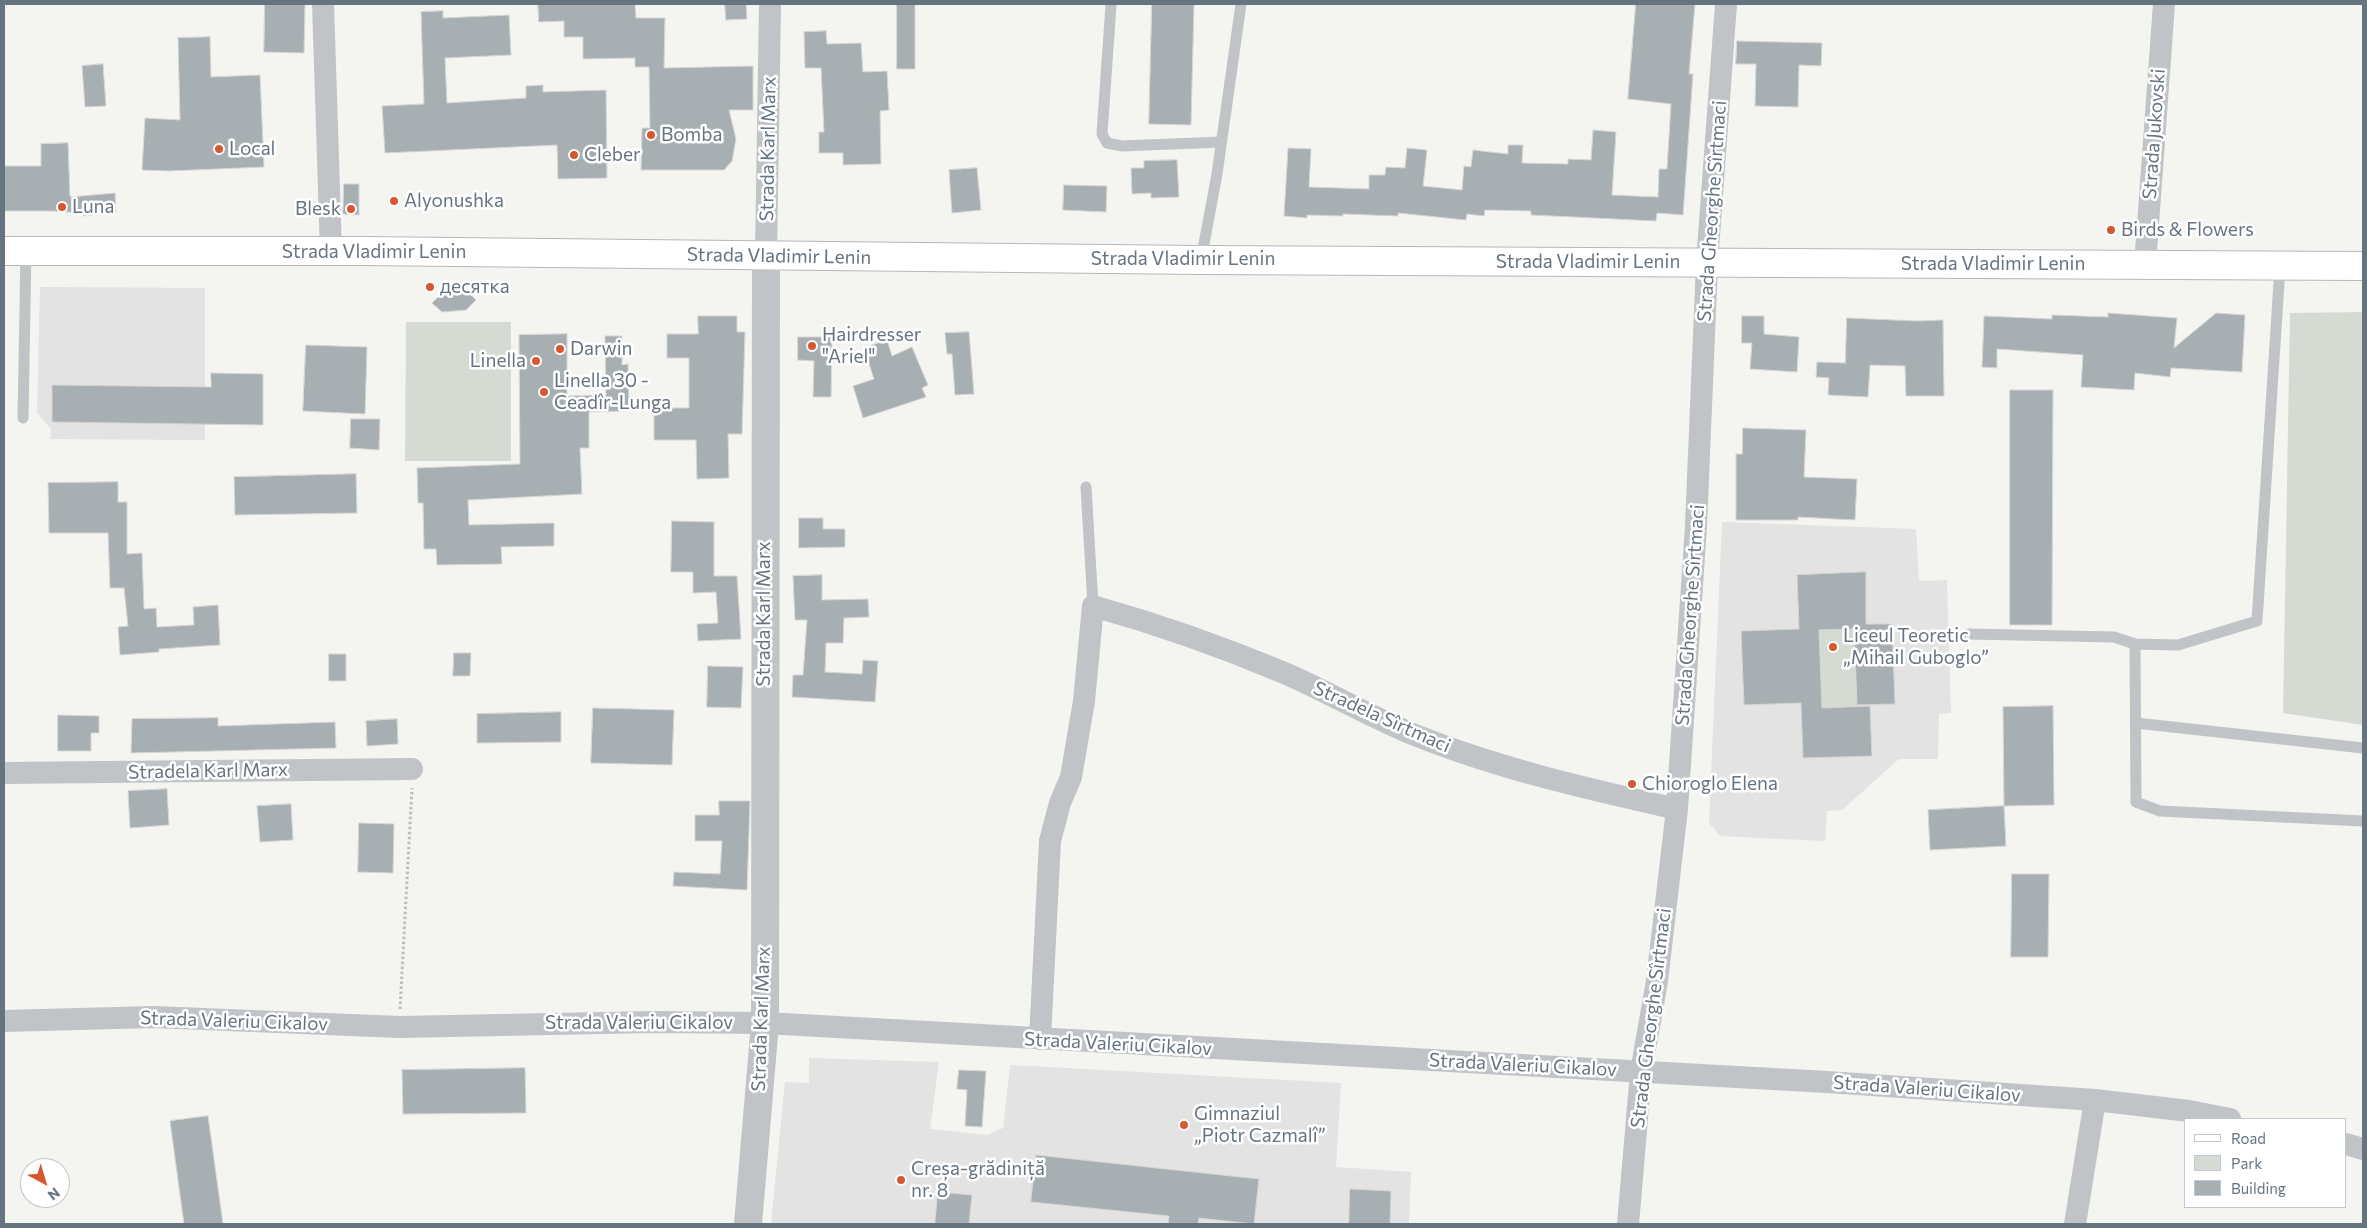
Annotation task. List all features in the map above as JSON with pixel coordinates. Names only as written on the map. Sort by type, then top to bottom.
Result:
[{"type":"main road","name":"Strada Vladimir Lenin","points":[[15,251],[331,251],[1200,260],[2363,266]]},
{"type":"street","points":[[323,4],[331,251]]},
{"type":"street","name":"Strada Karl Marx","points":[[748,1224],[765,1023],[766,255],[770,4]]},
{"type":"street","name":"Strada Gheorghe Sîrtmaci","points":[[1628,1224],[1641,1072],[1657,981],[1677,808],[1696,526],[1707,263],[1726,4]]},
{"type":"street","name":"Strada Jukovski","points":[[2145,265],[2164,4]]},
{"type":"street","points":[[1040,1039],[1050,841],[1060,803],[1071,777],[1084,701],[1093,606]]},
{"type":"street","name":"Stradela Sîrtmaci","points":[[1093,606],[1160,625],[1282,672],[1413,734],[1464,754],[1576,787],[1677,808]]},
{"type":"street","name":"Stradela Karl Marx","points":[[4,773],[412,769]]},
{"type":"street","name":"Strada Valeriu Cikalov","points":[[4,1021],[154,1017],[400,1027],[652,1022],[765,1023],[1641,1072],[2095,1100],[2189,1111],[2225,1118]]},
{"type":"street","points":[[2075,1224],[2095,1100]]},
{"type":"street","points":[[2347,1144],[2363,1149]]},
{"type":"lane","points":[[1200,260],[1221,142],[1241,4]]},
{"type":"lane","points":[[1111,5],[1102,134],[1107,142],[1122,146],[1221,142]]},
{"type":"lane","points":[[15,251],[23,418]]},
{"type":"lane","points":[[1969,634],[2114,638],[2135,644],[2178,645],[2257,621],[2280,267]]},
{"type":"lane","points":[[1086,487],[1093,606]]},
{"type":"lane","points":[[2135,644],[2136,802],[2160,811],[2363,821]]},
{"type":"lane","points":[[2136,723],[2363,748]]},
{"type":"path","points":[[400,1027],[412,769]]},
{"type":"shaded area","points":[[40,287],[205,288],[205,440],[50,439],[51,429],[37,413]]},
{"type":"shaded area","name":"Liceul Teoretic „Mihail Guboglo”","points":[[1722,522],[1916,529],[1919,581],[1947,580],[1951,713],[1939,714],[1938,759],[1899,759],[1842,810],[1827,811],[1825,841],[1720,836],[1709,823]]},
{"type":"shaded area","points":[[809,1058],[939,1062],[930,1129],[988,1135],[1003,1128],[1010,1065],[1341,1083],[1336,1167],[1411,1172],[1409,1224],[771,1224],[785,1082],[809,1083]]},
{"type":"green space","points":[[2363,312],[2363,725],[2283,713],[2290,313]]},
{"type":"green space","points":[[406,322],[511,322],[511,461],[405,461]]},
{"type":"green space","points":[[1854,629],[1857,707],[1822,708],[1819,630]]},
{"type":"building","points":[[265,4],[305,4],[304,53],[264,52]]},
{"type":"building","points":[[538,4],[635,4],[636,18],[665,18],[664,68],[753,66],[753,110],[729,110],[736,139],[732,161],[724,170],[641,170],[642,128],[650,128],[649,67],[635,67],[635,58],[583,59],[583,37],[564,37],[564,21],[539,22]]},
{"type":"building","points":[[725,4],[746,4],[747,19],[726,20]]},
{"type":"building","points":[[897,4],[915,4],[915,69],[897,69]]},
{"type":"building","points":[[1152,4],[1194,4],[1191,125],[1149,124]]},
{"type":"building","points":[[1636,4],[1695,4],[1689,74],[1693,74],[1683,215],[1657,213],[1656,221],[1531,215],[1531,211],[1485,210],[1484,216],[1467,214],[1466,220],[1398,213],[1398,216],[1343,214],[1343,216],[1307,215],[1307,218],[1284,216],[1288,148],[1311,149],[1309,187],[1369,189],[1369,175],[1385,175],[1386,167],[1405,168],[1407,148],[1427,150],[1423,186],[1462,190],[1464,166],[1471,167],[1473,150],[1508,154],[1508,145],[1523,145],[1522,163],[1568,164],[1568,159],[1591,160],[1593,130],[1616,132],[1612,195],[1658,197],[1659,169],[1667,169],[1671,104],[1628,99]]},
{"type":"building","points":[[443,11],[443,18],[509,15],[511,55],[445,58],[447,103],[526,98],[526,86],[543,85],[543,92],[606,90],[607,178],[558,179],[557,145],[385,153],[382,106],[424,104],[421,12]]},
{"type":"building","points":[[826,31],[827,44],[861,43],[863,72],[887,71],[889,110],[880,111],[881,164],[843,165],[843,153],[819,153],[819,132],[824,132],[821,68],[805,68],[804,32]]},
{"type":"building","points":[[210,37],[211,77],[260,75],[264,167],[169,171],[142,170],[145,118],[180,120],[178,38]]},
{"type":"building","points":[[1737,41],[1822,43],[1821,66],[1799,65],[1798,107],[1755,106],[1756,64],[1736,64]]},
{"type":"building","points":[[103,64],[106,106],[85,107],[82,66]]},
{"type":"building","points":[[68,143],[70,197],[115,193],[116,213],[83,216],[83,213],[53,211],[4,211],[4,166],[41,166],[41,144]]},
{"type":"building","points":[[1177,160],[1179,197],[1151,198],[1151,193],[1132,194],[1131,168],[1144,168],[1144,161]]},
{"type":"building","points":[[977,168],[981,210],[952,213],[949,170]]},
{"type":"building","points":[[344,184],[359,184],[359,215],[343,214]]},
{"type":"building","points":[[1064,185],[1107,186],[1106,212],[1063,210]]},
{"type":"building","points":[[468,292],[476,300],[466,310],[442,312],[432,303],[442,293]]},
{"type":"building","points":[[2108,313],[2177,318],[2174,348],[2216,313],[2245,315],[2242,372],[2171,368],[2170,377],[2135,373],[2134,390],[2081,387],[2083,355],[1997,349],[1997,368],[1982,367],[1984,316],[2052,319],[2052,315],[2108,317]]},
{"type":"building","points":[[698,316],[737,316],[737,332],[745,332],[742,434],[728,434],[729,478],[697,479],[696,440],[654,440],[654,408],[689,408],[689,358],[667,358],[667,334],[698,334]]},
{"type":"building","points":[[1742,316],[1764,316],[1764,334],[1799,337],[1797,372],[1750,369],[1752,343],[1742,343]]},
{"type":"building","points":[[1847,318],[1917,321],[1943,320],[1944,396],[1906,396],[1905,366],[1870,365],[1868,397],[1828,395],[1829,378],[1816,377],[1817,362],[1845,363]]},
{"type":"building","points":[[969,332],[974,394],[955,395],[952,354],[947,354],[945,333]]},
{"type":"building","points":[[567,334],[567,396],[606,395],[605,336],[622,336],[622,365],[628,364],[629,411],[589,412],[589,448],[580,448],[582,494],[468,500],[469,525],[554,523],[554,546],[501,547],[502,564],[437,565],[436,549],[424,549],[423,503],[418,503],[417,468],[520,464],[519,335]]},
{"type":"building","points":[[798,337],[832,337],[831,397],[813,397],[814,361],[798,360]]},
{"type":"building","points":[[887,340],[892,356],[912,347],[928,385],[922,388],[926,397],[863,418],[853,386],[874,379],[864,348]]},
{"type":"building","points":[[306,345],[367,347],[365,414],[303,411]]},
{"type":"building","points":[[211,373],[263,374],[263,425],[52,422],[52,385],[211,387]]},
{"type":"building","points":[[2010,390],[2053,390],[2052,625],[2010,625]]},
{"type":"building","points":[[351,419],[380,419],[379,450],[350,448]]},
{"type":"building","points":[[1743,428],[1806,430],[1804,477],[1857,479],[1855,520],[1798,517],[1798,520],[1736,520],[1736,454],[1742,454]]},
{"type":"building","points":[[356,474],[357,513],[235,515],[234,477]]},
{"type":"building","points":[[118,482],[118,502],[127,502],[127,554],[142,553],[144,609],[156,608],[157,627],[194,625],[193,607],[218,605],[220,645],[159,649],[159,652],[120,655],[118,627],[128,626],[124,588],[110,588],[108,533],[49,533],[48,483]]},
{"type":"building","points":[[799,518],[823,518],[823,529],[845,529],[845,547],[799,548]]},
{"type":"building","points":[[672,521],[714,522],[714,576],[737,576],[741,639],[698,641],[697,624],[718,623],[716,592],[693,593],[693,572],[671,572]]},
{"type":"building","points":[[1866,572],[1866,624],[1892,624],[1895,704],[1857,705],[1854,629],[1819,630],[1822,708],[1870,706],[1872,756],[1803,758],[1801,703],[1744,705],[1741,631],[1799,629],[1797,575]]},
{"type":"building","points":[[822,575],[822,600],[868,599],[869,617],[844,618],[843,643],[826,643],[825,672],[862,674],[863,660],[878,661],[875,702],[792,697],[793,675],[803,675],[807,620],[795,620],[793,576]]},
{"type":"building","points":[[454,653],[471,653],[470,676],[453,676]]},
{"type":"building","points":[[329,654],[346,654],[346,681],[329,681]]},
{"type":"building","points":[[708,666],[743,667],[741,708],[707,707]]},
{"type":"building","points":[[2053,706],[2054,805],[2004,806],[2003,707]]},
{"type":"building","points":[[593,708],[674,710],[672,765],[591,763]]},
{"type":"building","points":[[561,712],[561,742],[477,743],[477,714]]},
{"type":"building","points":[[58,715],[99,716],[99,733],[91,733],[91,751],[58,751]]},
{"type":"building","points":[[218,718],[218,726],[335,722],[336,748],[131,753],[132,719]]},
{"type":"building","points":[[397,719],[398,744],[367,746],[366,721]]},
{"type":"building","points":[[167,789],[169,825],[130,828],[128,791]]},
{"type":"building","points":[[719,801],[750,801],[747,890],[673,886],[674,872],[720,874],[722,841],[695,841],[695,815],[719,815]]},
{"type":"building","points":[[291,804],[293,840],[260,842],[257,806]]},
{"type":"building","points":[[2004,806],[2006,846],[1930,850],[1928,810]]},
{"type":"building","points":[[359,823],[394,824],[393,873],[358,872]]},
{"type":"building","points":[[2012,874],[2049,874],[2048,957],[2011,957]]},
{"type":"building","points":[[525,1068],[526,1113],[403,1114],[402,1070]]},
{"type":"building","points":[[959,1070],[986,1071],[982,1127],[965,1126],[967,1090],[957,1089]]},
{"type":"building","points":[[208,1116],[223,1224],[184,1224],[170,1121]]},
{"type":"building","points":[[1036,1155],[1259,1179],[1254,1224],[1199,1218],[1198,1224],[1168,1224],[1169,1216],[1031,1202]]},
{"type":"building","points":[[1350,1189],[1391,1191],[1390,1224],[1349,1224]]},
{"type":"building","points":[[938,1192],[972,1195],[969,1224],[935,1224]]},
{"type":"place","name":"Bomba","points":[[651,135]]},
{"type":"place","name":"Local","points":[[219,149]]},
{"type":"place","name":"Cleber","points":[[574,155]]},
{"type":"place","name":"Alyonushka","points":[[394,201]]},
{"type":"place","name":"Luna","points":[[62,207]]},
{"type":"place","name":"Blesk","points":[[351,209]]},
{"type":"place","name":"Birds & Flowers","points":[[2111,230]]},
{"type":"place","name":"десятка","points":[[430,287]]},
{"type":"place","name":"Hairdresser \"Ariel\"","points":[[812,346]]},
{"type":"place","name":"Darwin","points":[[560,349]]},
{"type":"place","name":"Linella","points":[[536,361]]},
{"type":"place","name":"Linella 30 - Ceadîr-Lunga","points":[[544,392]]},
{"type":"place","name":"Liceul Teoretic „Mihail Guboglo”","points":[[1833,647]]},
{"type":"place","name":"Chioroglo Elena","points":[[1632,784]]},
{"type":"place","name":"Gimnaziul „Piotr Cazmalî”","points":[[1184,1125]]},
{"type":"place","name":"Creșa-grădiniță nr. 8","points":[[901,1180]]}]
